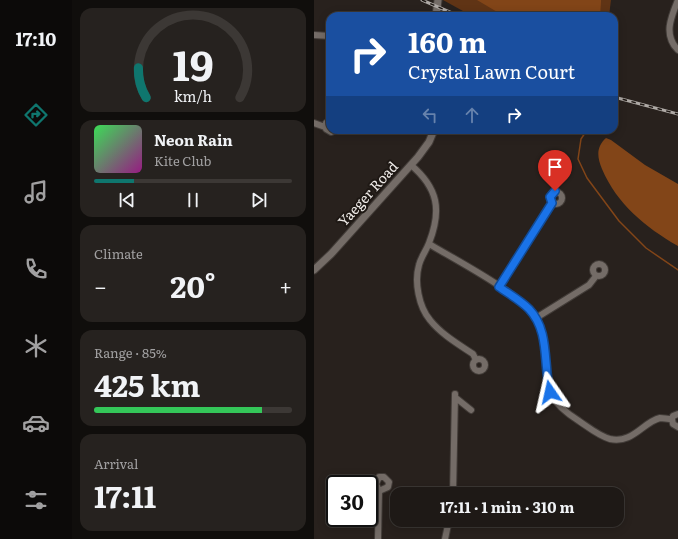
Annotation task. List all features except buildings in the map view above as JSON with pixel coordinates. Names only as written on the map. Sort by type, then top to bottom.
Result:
[{"type":"street","points":[[436,12],[438,0]]},
{"type":"street","points":[[678,0],[670,22],[669,32],[672,42],[678,50]]},
{"type":"street","points":[[314,35],[326,36]]},
{"type":"street","points":[[314,123],[325,127],[326,123]]},
{"type":"street","name":"Yaeger Road","points":[[314,270],[331,254],[411,165],[424,149],[432,134]]},
{"type":"street","points":[[411,165],[428,182],[437,205],[435,225],[418,272],[419,295],[424,312],[436,327],[473,354],[476,360]]},
{"type":"street","points":[[499,287],[552,203]]},
{"type":"street","points":[[429,244],[499,287],[522,303],[536,318],[545,345],[546,371],[550,392],[555,402],[564,412],[600,434],[616,439],[627,438],[659,418],[672,419]]},
{"type":"street","points":[[536,318],[589,285],[596,276]]},
{"type":"street","points":[[453,487],[456,396],[471,410]]},
{"type":"street","points":[[672,419],[678,414]]},
{"type":"street","points":[[672,419],[673,424],[678,427]]},
{"type":"street","points":[[378,539],[379,491]]},
{"type":"street","points":[[445,539],[448,527]]},
{"type":"shaded area","points":[[443,0],[611,0],[610,12],[465,12]]},
{"type":"shaded area","points":[[477,0],[601,0],[600,12],[497,12]]},
{"type":"shaded area","points":[[606,138],[611,140],[645,165],[678,184],[678,246],[654,231],[633,214],[608,182],[598,156],[600,145]]},
{"type":"waterway","points":[[584,134],[581,139],[578,159],[587,178],[619,221],[646,248],[678,270]]},
{"type":"railway","points":[[422,0],[450,12]]},
{"type":"railway","points":[[618,98],[678,114]]},
{"type":"route","points":[[550,392],[547,382],[545,345],[539,323],[529,309],[499,287],[552,203],[550,197],[551,193],[555,191]]}]
